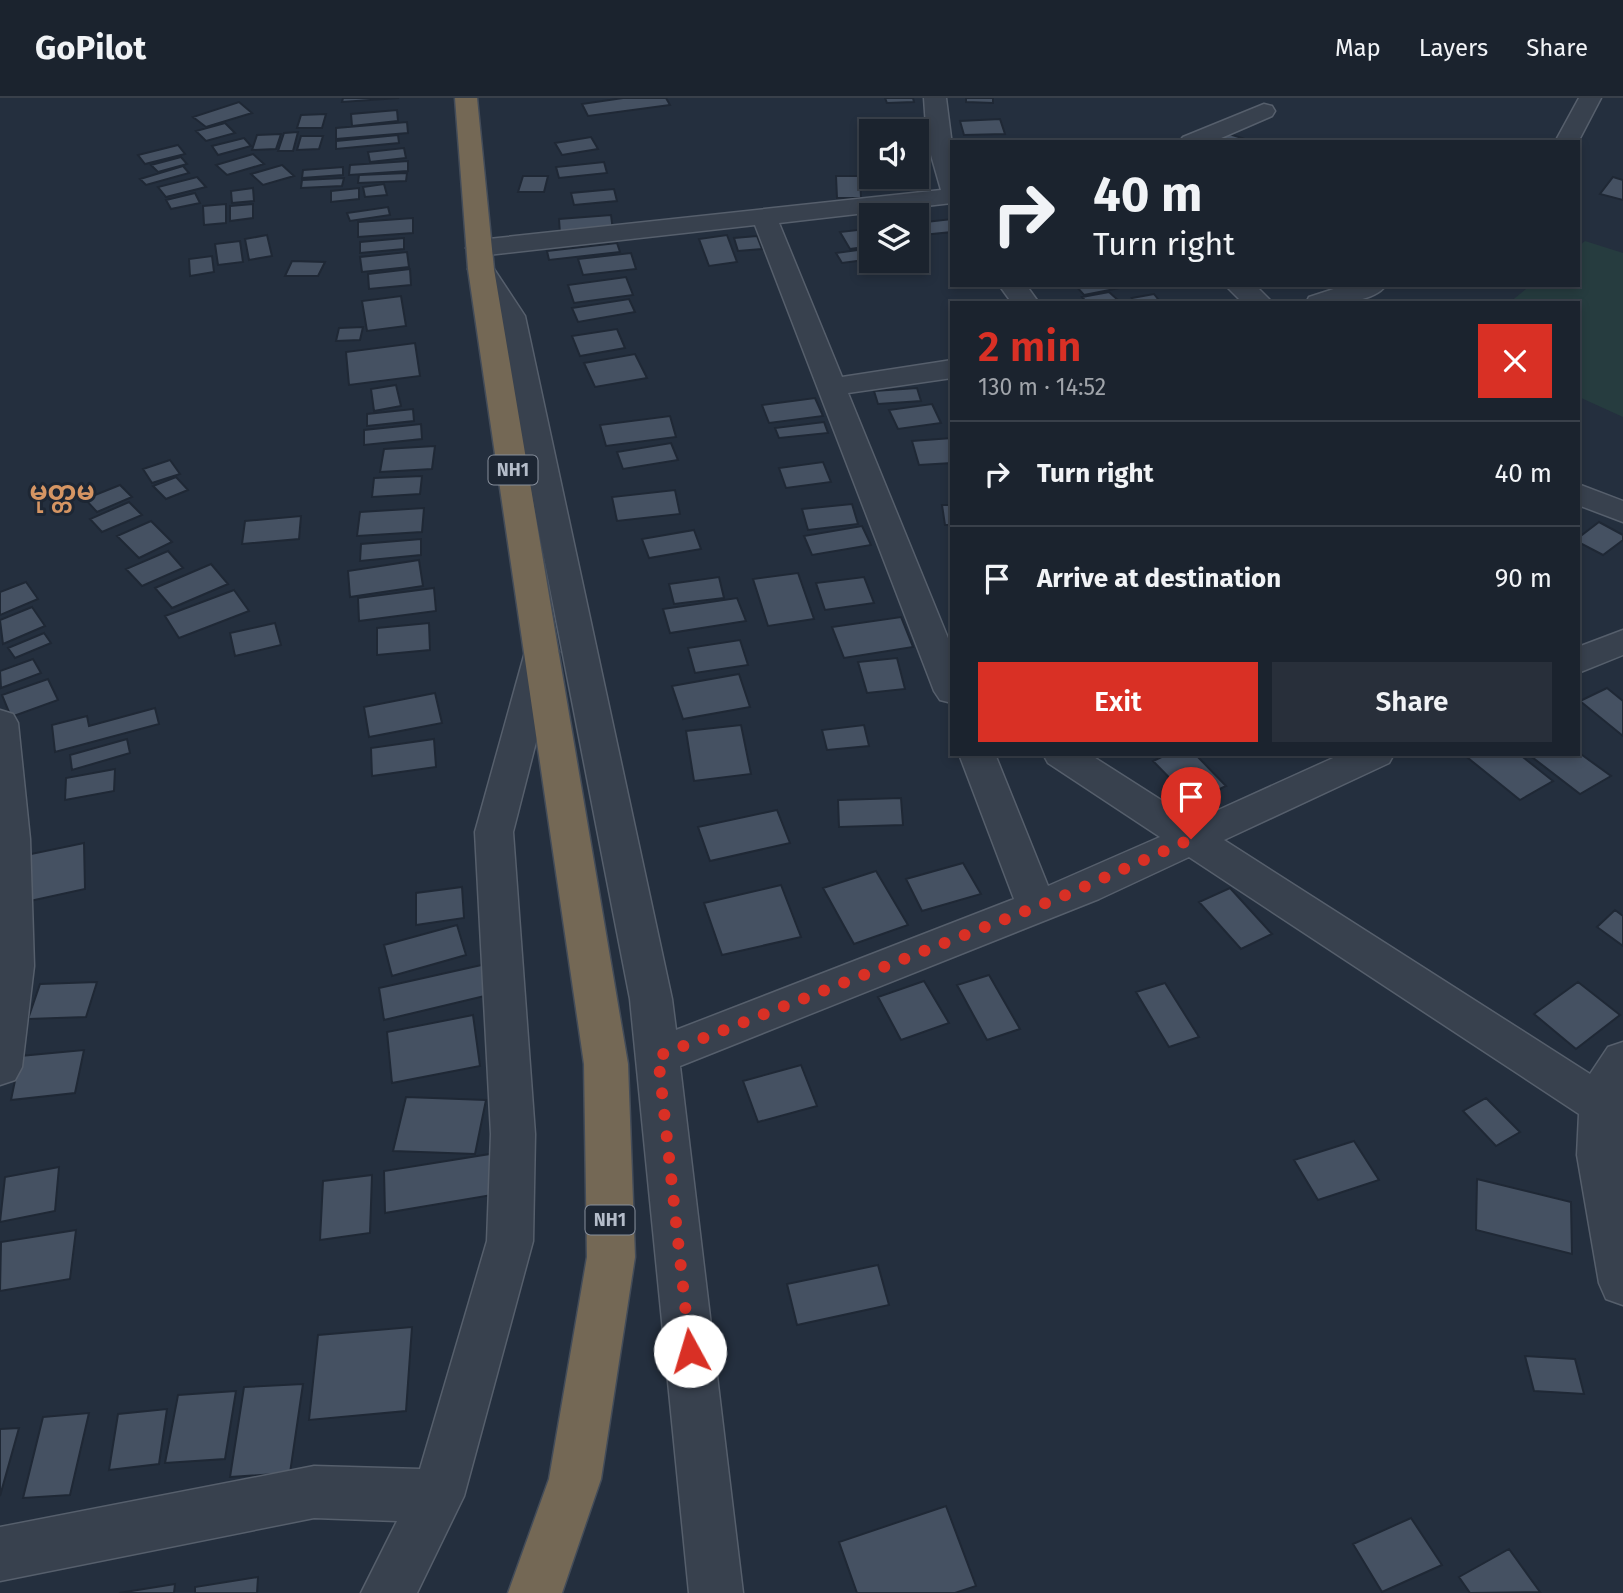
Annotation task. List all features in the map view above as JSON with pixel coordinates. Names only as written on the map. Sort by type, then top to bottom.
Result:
[{"type":"highway","name":"NH1","points":[[466,98],[480,259],[573,839],[606,1064],[611,1257],[575,1479],[535,1593]]},
{"type":"street","points":[[935,98],[939,141],[950,181]]},
{"type":"street","points":[[1568,140],[1590,98]]},
{"type":"street","points":[[1196,140],[1264,111]]},
{"type":"street","points":[[716,1593],[649,985],[511,316],[480,259],[764,217],[950,196]]},
{"type":"street","points":[[764,217],[950,684]]},
{"type":"street","points":[[1014,287],[1024,301]]},
{"type":"street","points":[[1240,287],[1258,301]]},
{"type":"street","points":[[1325,301],[1367,287]]},
{"type":"street","points":[[832,387],[950,369]]},
{"type":"street","points":[[1580,494],[1623,512]]},
{"type":"street","points":[[1580,661],[1620,646]]},
{"type":"street","points":[[388,1593],[438,1496],[510,1241],[513,1134],[494,832],[542,652]]},
{"type":"street","points":[[0,723],[11,839],[13,966],[0,1067]]},
{"type":"street","points":[[978,756],[1037,907]]},
{"type":"street","points":[[1064,756],[1601,1105]]},
{"type":"street","points":[[658,1056],[1037,907],[1372,756]]},
{"type":"street","points":[[1623,1060],[1601,1094],[1600,1155],[1623,1283]]},
{"type":"street","points":[[0,1554],[313,1492],[438,1496]]},
{"type":"green space","points":[[1585,241],[1623,253],[1623,417],[1580,397],[1580,301],[1511,301],[1529,287],[1580,287],[1580,245]]},
{"type":"building","points":[[343,98],[399,98],[342,102]]},
{"type":"building","points":[[623,98],[666,98],[670,105],[588,116],[582,104]]},
{"type":"building","points":[[885,98],[913,98],[914,102],[887,103]]},
{"type":"building","points":[[966,98],[993,98],[993,103],[966,102]]},
{"type":"building","points":[[239,102],[252,113],[206,127],[193,117]]},
{"type":"building","points":[[397,110],[398,121],[352,126],[351,114]]},
{"type":"building","points":[[326,114],[322,128],[297,128],[301,115]]},
{"type":"building","points":[[1000,119],[1005,134],[964,135],[960,121]]},
{"type":"building","points":[[407,122],[408,133],[336,139],[336,128]]},
{"type":"building","points":[[225,123],[235,133],[206,141],[196,131]]},
{"type":"building","points":[[298,132],[293,151],[278,151],[284,133]]},
{"type":"building","points":[[1226,133],[1248,140],[1217,140]]},
{"type":"building","points":[[281,134],[276,149],[252,150],[257,135]]},
{"type":"building","points":[[398,135],[399,143],[336,149],[336,141]]},
{"type":"building","points":[[301,136],[323,136],[319,149],[297,150]]},
{"type":"building","points":[[591,137],[598,149],[562,155],[555,143]]},
{"type":"building","points":[[244,138],[251,146],[218,155],[212,146]]},
{"type":"building","points":[[178,145],[185,154],[145,164],[138,155]]},
{"type":"building","points":[[404,148],[406,158],[370,162],[368,152]]},
{"type":"building","points":[[253,154],[264,164],[227,175],[216,165]]},
{"type":"building","points":[[181,157],[187,164],[158,172],[151,165]]},
{"type":"building","points":[[408,161],[408,171],[349,175],[350,165]]},
{"type":"building","points":[[604,162],[607,173],[559,178],[556,167]]},
{"type":"building","points":[[282,165],[294,176],[263,185],[251,174]]},
{"type":"building","points":[[183,166],[189,173],[146,185],[140,179]]},
{"type":"building","points":[[343,167],[343,175],[302,178],[303,170]]},
{"type":"building","points":[[407,173],[406,181],[358,183],[359,175]]},
{"type":"building","points":[[523,176],[548,176],[544,192],[518,192]]},
{"type":"building","points":[[836,176],[859,176],[861,198],[837,198]]},
{"type":"building","points":[[197,177],[206,187],[166,197],[158,187]]},
{"type":"building","points":[[1613,177],[1623,180],[1623,200],[1600,194]]},
{"type":"building","points":[[344,178],[342,186],[301,188],[302,180]]},
{"type":"building","points":[[384,184],[387,195],[365,197],[363,187]]},
{"type":"building","points":[[253,188],[254,201],[232,203],[231,191]]},
{"type":"building","points":[[359,188],[359,199],[331,202],[331,191]]},
{"type":"building","points":[[614,189],[617,201],[574,205],[571,193]]},
{"type":"building","points":[[195,193],[200,203],[171,209],[166,200]]},
{"type":"building","points":[[226,204],[226,223],[204,225],[203,206]]},
{"type":"building","points":[[253,204],[253,218],[230,221],[230,206]]},
{"type":"building","points":[[388,207],[390,215],[350,221],[347,213]]},
{"type":"building","points":[[611,215],[613,231],[560,234],[559,219]]},
{"type":"building","points":[[413,218],[413,233],[358,237],[358,222]]},
{"type":"building","points":[[950,219],[950,232],[929,234],[929,222]]},
{"type":"building","points":[[859,230],[859,248],[850,249],[840,232]]},
{"type":"building","points":[[267,235],[272,256],[249,260],[245,239]]},
{"type":"building","points":[[727,235],[737,262],[709,266],[699,239]]},
{"type":"building","points":[[757,236],[762,249],[738,251],[734,238]]},
{"type":"building","points":[[404,238],[404,249],[360,253],[360,242]]},
{"type":"building","points":[[240,241],[243,262],[218,265],[215,244]]},
{"type":"building","points":[[617,243],[620,252],[549,260],[547,251]]},
{"type":"building","points":[[859,250],[859,261],[842,263],[836,253]]},
{"type":"building","points":[[407,252],[409,267],[362,272],[360,257]]},
{"type":"building","points":[[631,253],[636,269],[583,275],[578,259]]},
{"type":"building","points":[[212,256],[214,272],[190,276],[189,259]]},
{"type":"building","points":[[292,261],[325,262],[318,276],[285,276]]},
{"type":"building","points":[[410,269],[411,285],[369,289],[368,274]]},
{"type":"building","points":[[626,277],[633,295],[574,303],[568,285]]},
{"type":"building","points":[[1077,287],[1125,287],[1084,295]]},
{"type":"building","points":[[1109,292],[1119,301],[1085,301],[1082,297]]},
{"type":"building","points":[[1154,294],[1159,301],[1134,301],[1132,298]]},
{"type":"building","points":[[401,296],[406,326],[367,331],[362,301]]},
{"type":"building","points":[[629,299],[635,312],[578,322],[572,308]]},
{"type":"building","points":[[363,327],[360,340],[336,341],[339,328]]},
{"type":"building","points":[[617,329],[625,348],[580,356],[572,336]]},
{"type":"building","points":[[415,343],[420,376],[349,385],[346,352]]},
{"type":"building","points":[[635,354],[647,378],[595,387],[584,363]]},
{"type":"building","points":[[396,385],[401,406],[374,411],[371,389]]},
{"type":"building","points":[[917,388],[921,401],[878,404],[874,391]]},
{"type":"building","points":[[815,398],[823,416],[769,423],[762,405]]},
{"type":"building","points":[[932,404],[941,423],[898,429],[889,410]]},
{"type":"building","points":[[413,409],[414,421],[367,426],[367,414]]},
{"type":"building","points":[[670,416],[676,437],[606,446],[600,425]]},
{"type":"building","points":[[824,422],[828,433],[779,438],[775,428]]},
{"type":"building","points":[[421,424],[422,439],[364,445],[364,430]]},
{"type":"building","points":[[950,438],[950,463],[919,465],[912,441]]},
{"type":"building","points":[[671,443],[678,460],[623,469],[617,452]]},
{"type":"building","points":[[435,446],[432,469],[380,472],[384,449]]},
{"type":"building","points":[[170,460],[180,474],[152,483],[143,469]]},
{"type":"building","points":[[823,462],[831,482],[786,488],[779,468]]},
{"type":"building","points":[[422,476],[420,494],[372,497],[374,478]]},
{"type":"building","points":[[176,477],[188,490],[166,499],[153,486]]},
{"type":"building","points":[[120,485],[132,497],[97,512],[85,499]]},
{"type":"building","points":[[675,490],[680,514],[617,521],[612,497]]},
{"type":"building","points":[[129,502],[142,515],[102,532],[90,519]]},
{"type":"building","points":[[852,504],[858,524],[808,530],[802,509]]},
{"type":"building","points":[[942,505],[950,505],[950,525],[945,525]]},
{"type":"building","points":[[424,508],[422,532],[357,536],[360,512]]},
{"type":"building","points":[[301,516],[299,539],[242,544],[245,521]]},
{"type":"building","points":[[151,521],[172,542],[139,558],[117,536]]},
{"type":"building","points":[[1599,522],[1623,535],[1623,540],[1603,555],[1580,543],[1580,536]]},
{"type":"building","points":[[862,526],[871,545],[812,555],[804,536]]},
{"type":"building","points":[[694,530],[701,549],[649,558],[642,539]]},
{"type":"building","points":[[421,539],[421,555],[360,561],[361,544]]},
{"type":"building","points":[[168,551],[183,568],[142,586],[126,569]]},
{"type":"building","points":[[419,560],[423,586],[350,597],[348,571]]},
{"type":"building","points":[[211,564],[228,584],[172,608],[155,588]]},
{"type":"building","points":[[798,573],[814,619],[768,626],[753,579]]},
{"type":"building","points":[[719,577],[724,598],[674,604],[669,584]]},
{"type":"building","points":[[864,577],[874,603],[825,610],[816,583]]},
{"type":"building","points":[[26,582],[38,599],[0,615],[0,592]]},
{"type":"building","points":[[434,588],[436,611],[359,621],[358,598]]},
{"type":"building","points":[[234,590],[249,611],[179,638],[165,616]]},
{"type":"building","points":[[737,598],[746,621],[670,633],[663,609]]},
{"type":"building","points":[[32,607],[45,626],[3,644],[0,620]]},
{"type":"building","points":[[901,617],[913,647],[844,658],[832,627]]},
{"type":"building","points":[[275,623],[281,645],[235,656],[230,633]]},
{"type":"building","points":[[429,623],[430,650],[377,655],[377,628]]},
{"type":"building","points":[[44,633],[51,643],[15,658],[8,648]]},
{"type":"building","points":[[740,640],[748,665],[695,673],[688,648]]},
{"type":"building","points":[[897,658],[905,689],[867,693],[858,662]]},
{"type":"building","points":[[33,659],[41,673],[1,688],[0,671]]},
{"type":"building","points":[[739,674],[750,707],[683,719],[672,686]]},
{"type":"building","points":[[48,679],[58,700],[11,717],[2,695]]},
{"type":"building","points":[[1607,688],[1623,701],[1623,736],[1580,701]]},
{"type":"building","points":[[435,693],[442,723],[369,737],[364,707]]},
{"type":"building","points":[[155,708],[159,724],[55,752],[52,725],[87,716],[89,726]]},
{"type":"building","points":[[741,725],[751,774],[694,781],[686,731]]},
{"type":"building","points":[[864,725],[869,746],[827,750],[822,730]]},
{"type":"building","points":[[127,739],[130,753],[72,770],[70,755]]},
{"type":"building","points":[[434,739],[436,767],[372,776],[371,748]]},
{"type":"building","points":[[1580,753],[1611,776],[1580,794],[1531,756],[1580,756]]},
{"type":"building","points":[[1164,756],[1197,756],[1226,786],[1193,802],[1153,761]]},
{"type":"building","points":[[1522,756],[1553,781],[1520,800],[1468,758]]},
{"type":"building","points":[[115,769],[114,791],[65,800],[66,778]]},
{"type":"building","points":[[901,798],[903,825],[839,827],[838,800]]},
{"type":"building","points":[[777,810],[790,843],[710,861],[698,827]]},
{"type":"building","points":[[84,843],[85,889],[30,901],[31,854]]},
{"type":"building","points":[[963,863],[981,894],[922,911],[906,879]]},
{"type":"building","points":[[876,871],[908,925],[854,944],[823,888]]},
{"type":"building","points":[[781,885],[801,937],[722,955],[704,903]]},
{"type":"building","points":[[462,887],[464,918],[416,925],[416,893]]},
{"type":"building","points":[[1230,888],[1272,934],[1241,949],[1199,902]]},
{"type":"building","points":[[1615,910],[1623,916],[1623,946],[1597,927]]},
{"type":"building","points":[[457,925],[466,955],[392,976],[384,945]]},
{"type":"building","points":[[486,964],[493,994],[384,1020],[379,988]]},
{"type":"building","points":[[989,975],[1020,1029],[987,1040],[957,985]]},
{"type":"building","points":[[924,981],[949,1023],[901,1040],[878,997]]},
{"type":"building","points":[[97,982],[86,1017],[28,1019],[40,984]]},
{"type":"building","points":[[1578,982],[1620,1015],[1576,1049],[1534,1014]]},
{"type":"building","points":[[1165,983],[1199,1037],[1169,1047],[1136,992]]},
{"type":"building","points":[[473,1015],[480,1066],[392,1083],[387,1032]]},
{"type":"building","points":[[84,1050],[75,1093],[11,1100],[20,1056]]},
{"type":"building","points":[[801,1065],[817,1106],[758,1122],[743,1081]]},
{"type":"building","points":[[406,1097],[486,1100],[475,1154],[393,1151]]},
{"type":"building","points":[[1486,1098],[1520,1132],[1496,1146],[1463,1111]]},
{"type":"building","points":[[1354,1141],[1379,1180],[1318,1200],[1294,1160]]},
{"type":"building","points":[[490,1154],[492,1195],[385,1213],[384,1171]]},
{"type":"building","points":[[59,1167],[55,1211],[0,1222],[5,1177]]},
{"type":"building","points":[[372,1175],[370,1233],[320,1240],[323,1181]]},
{"type":"building","points":[[1477,1179],[1571,1202],[1572,1254],[1476,1230]]},
{"type":"building","points":[[76,1230],[70,1279],[0,1291],[1,1242]]},
{"type":"building","points":[[878,1265],[889,1305],[797,1325],[787,1284]]},
{"type":"building","points":[[412,1327],[406,1411],[309,1420],[318,1335]]},
{"type":"building","points":[[1525,1356],[1575,1359],[1584,1394],[1534,1391]]},
{"type":"building","points":[[303,1384],[290,1473],[230,1477],[244,1387]]},
{"type":"building","points":[[236,1391],[225,1459],[165,1463],[178,1395]]},
{"type":"building","points":[[167,1409],[159,1464],[109,1470],[118,1414]]},
{"type":"building","points":[[89,1413],[70,1495],[23,1498],[43,1417]]},
{"type":"building","points":[[19,1428],[0,1496],[0,1429]]},
{"type":"building","points":[[946,1506],[976,1586],[955,1593],[857,1593],[839,1542]]},
{"type":"building","points":[[1411,1518],[1442,1565],[1382,1592],[1353,1544]]},
{"type":"building","points":[[1509,1549],[1540,1592],[1470,1593],[1459,1577]]},
{"type":"building","points":[[258,1577],[257,1593],[195,1593],[195,1587]]},
{"type":"building","points":[[175,1584],[174,1593],[119,1593]]},
{"type":"district","name":"မုတ္တမ","points":[[62,491]]},
{"type":"route","points":[[690,1351],[658,1056],[1085,888],[1191,839]]}]
